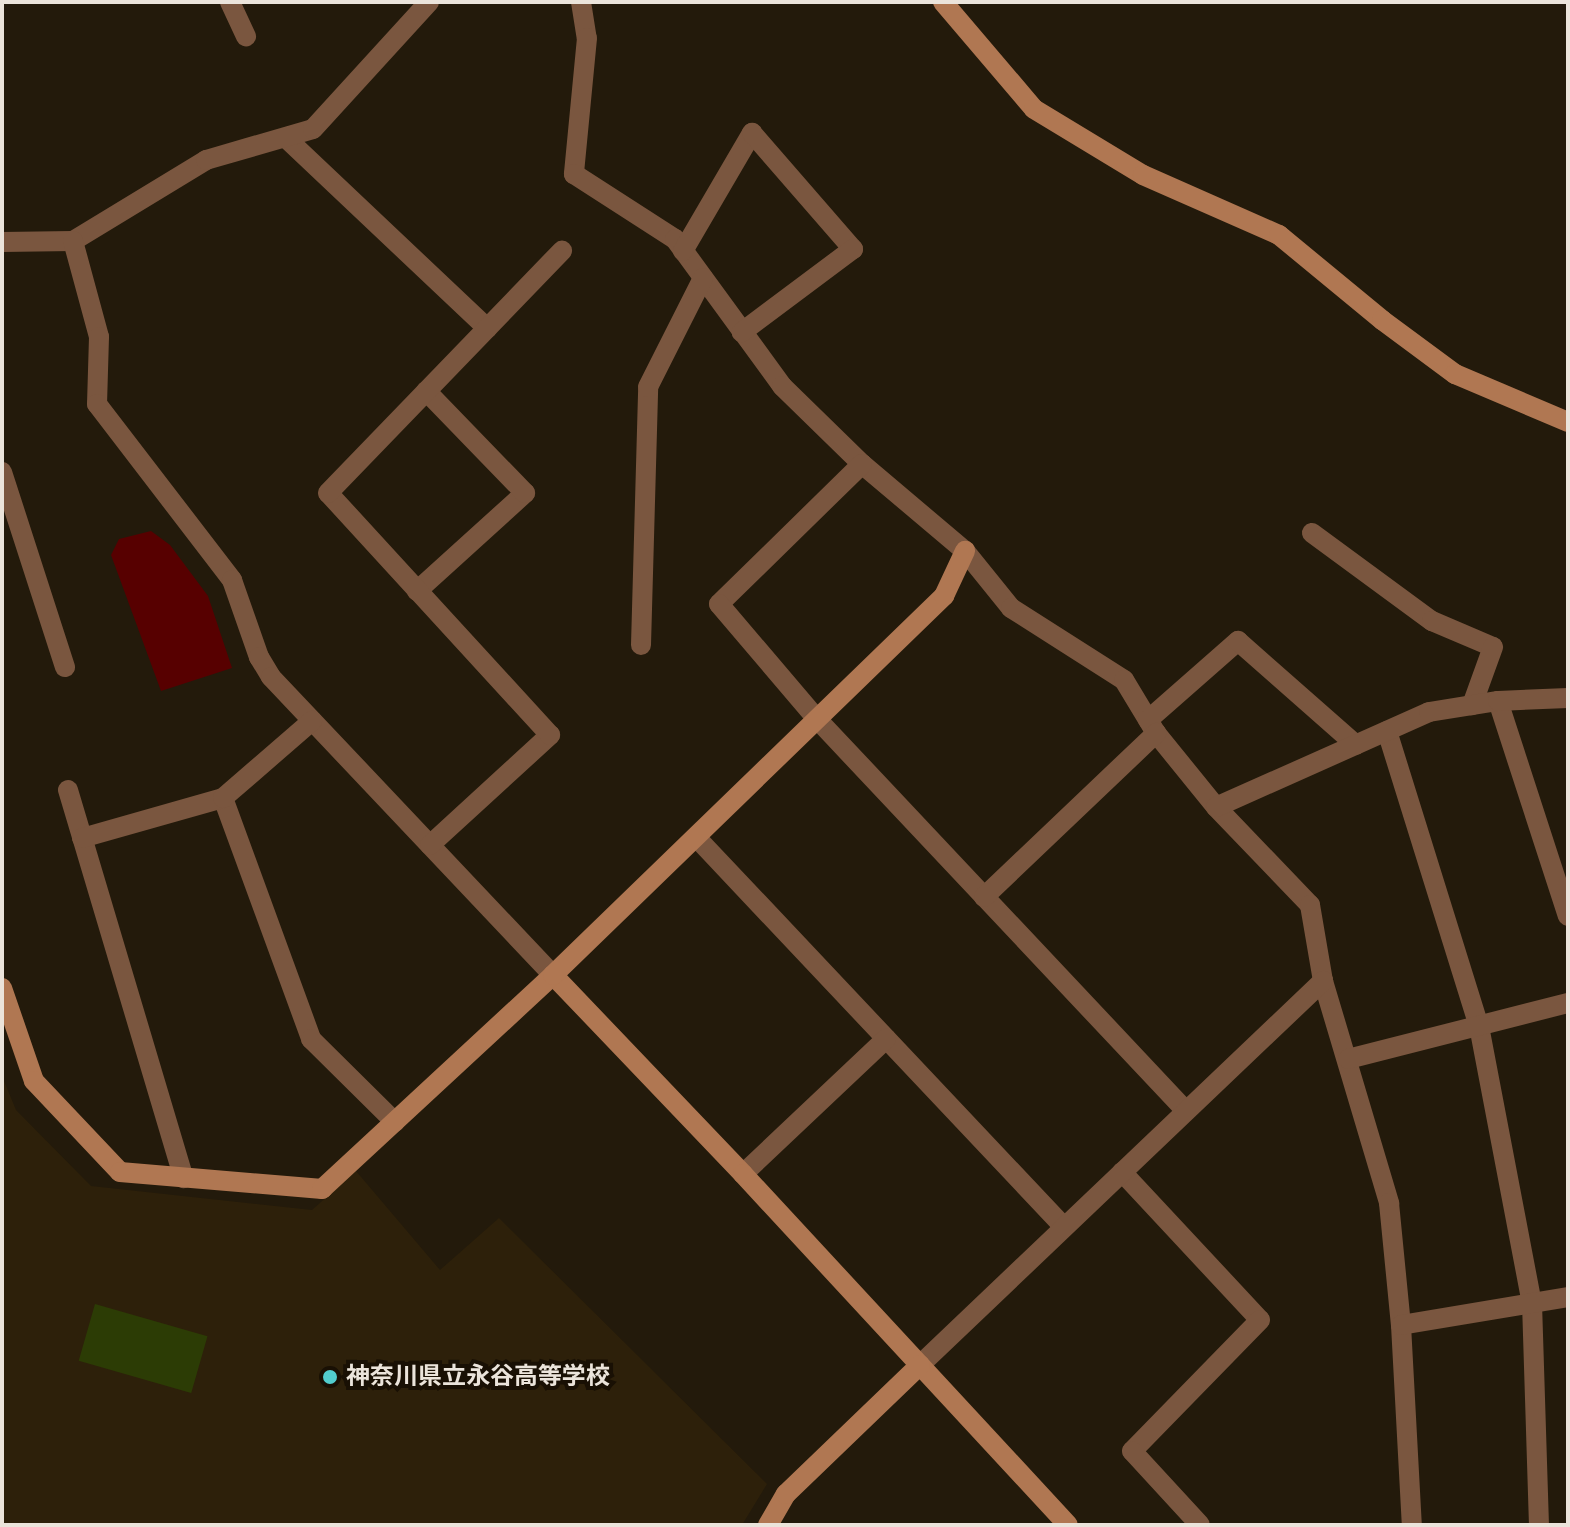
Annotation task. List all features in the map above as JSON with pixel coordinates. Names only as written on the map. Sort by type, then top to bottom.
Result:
[{"type":"street","points":[[230,2],[246,36]]},
{"type":"street","points":[[2,242],[73,241],[206,160],[313,129],[429,2]]},
{"type":"street","points":[[581,2],[587,38],[574,174],[675,239],[782,386],[862,464],[965,551],[1011,608],[1124,680],[1152,727],[1216,807],[1310,905],[1323,981],[1389,1203],[1401,1325],[1412,1525]]},
{"type":"street","points":[[943,2],[1034,109],[1143,175],[1279,235],[1382,320],[1455,374],[1568,422]]},
{"type":"street","points":[[683,251],[752,133],[853,249],[742,332]]},
{"type":"street","points":[[286,138],[487,328]]},
{"type":"street","points":[[73,241],[99,337],[97,404],[232,580],[259,657],[271,677],[743,1174],[1068,1525]]},
{"type":"street","points":[[430,845],[550,735],[328,493],[562,251]]},
{"type":"street","points":[[641,645],[648,387],[703,278]]},
{"type":"street","points":[[417,591],[525,493],[426,391]]},
{"type":"street","points":[[862,464],[719,604],[817,719],[1186,1111]]},
{"type":"street","points":[[2,472],[65,667]]},
{"type":"street","points":[[1312,533],[1432,621],[1493,647],[1472,705]]},
{"type":"street","points":[[2,988],[34,1081],[120,1172],[322,1189],[553,975],[944,596],[965,551]]},
{"type":"street","points":[[984,897],[1238,641],[1356,745]]},
{"type":"street","points":[[1216,807],[1429,712],[1498,701],[1568,698]]},
{"type":"street","points":[[1498,701],[1568,916]]},
{"type":"street","points":[[82,838],[223,798],[312,721]]},
{"type":"street","points":[[1387,731],[1479,1026],[1532,1303],[1539,1525]]},
{"type":"street","points":[[68,790],[184,1178]]},
{"type":"street","points":[[223,798],[311,1039],[395,1122]]},
{"type":"street","points":[[696,837],[1064,1227]]},
{"type":"street","points":[[768,1525],[786,1494],[1323,981]]},
{"type":"street","points":[[1348,1059],[1568,1003]]},
{"type":"street","points":[[743,1174],[886,1039]]},
{"type":"street","points":[[1122,1172],[1260,1320],[1132,1451],[1200,1525]]},
{"type":"street","points":[[1401,1325],[1568,1297]]},
{"type":"shaded area","points":[[151,531],[170,545],[208,596],[232,668],[161,691],[111,555],[119,539]]},
{"type":"shaded area","name":"神奈川県立永谷高等学校","points":[[2,1076],[16,1110],[91,1186],[312,1210],[356,1171],[440,1270],[499,1218],[767,1484],[742,1525],[2,1525]]},
{"type":"shaded area","points":[[95,1304],[207,1336],[191,1393],[79,1361]]},
{"type":"place","name":"神奈川県立永谷高等学校","points":[[330,1377]]}]
